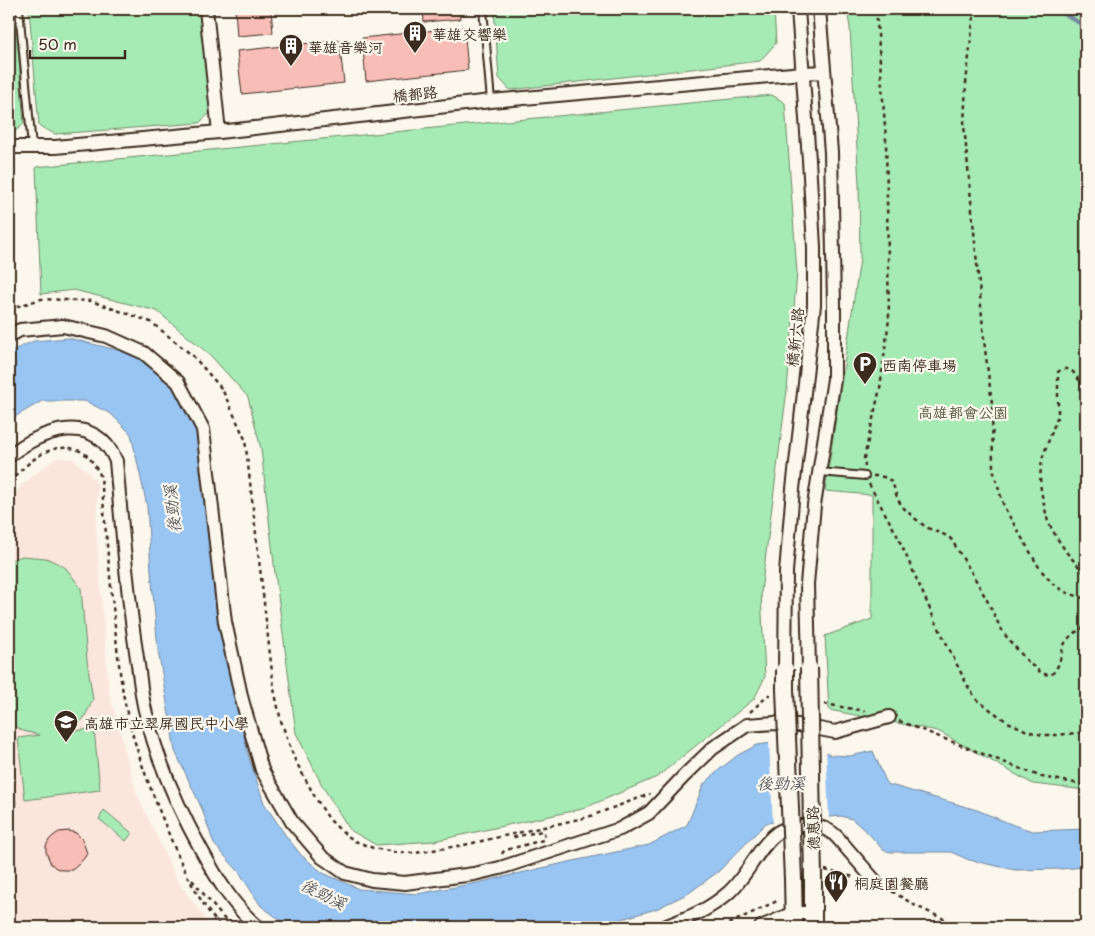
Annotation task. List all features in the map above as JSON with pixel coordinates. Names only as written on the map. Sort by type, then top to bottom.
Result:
[{"type":"street","points":[[206,9],[219,132]]},
{"type":"street","name":"橋新六路","points":[[785,669],[786,572],[793,489],[814,305],[814,247],[810,160],[798,9]]},
{"type":"street","points":[[809,668],[807,584],[814,505],[834,378],[831,162],[818,9]]},
{"type":"street","name":"橋都路","points":[[9,147],[56,147],[219,132],[491,101],[824,72]]},
{"type":"street","points":[[9,336],[20,330],[63,326],[106,336],[144,353],[178,382],[203,429],[225,622],[242,700],[262,770],[292,822],[322,857],[345,873],[372,880],[405,883],[474,874],[500,868],[620,828],[648,813],[713,748],[747,725],[775,723],[835,732],[889,717]]},
{"type":"street","points":[[9,456],[18,448],[43,435],[73,428],[96,436],[112,451],[116,461],[131,616],[145,712],[153,740],[186,822],[210,866],[237,907],[258,927]]},
{"type":"street","name":"德惠路","points":[[809,668],[818,874],[813,920]]},
{"type":"street","name":"德惠路","points":[[785,669],[794,920]]},
{"type":"street","points":[[664,927],[713,905],[730,892],[749,869],[766,843],[777,832],[787,828],[808,825],[830,830],[875,881]]},
{"type":"street","points":[[761,927],[794,920],[813,920]]},
{"type":"lane","points":[[19,9],[32,147]]},
{"type":"lane","points":[[483,9],[491,101]]},
{"type":"lane","points":[[820,472],[865,476]]},
{"type":"path","points":[[876,9],[886,138],[889,319],[880,388],[864,458],[865,476],[897,535],[933,616],[967,685],[977,700],[1006,721],[1027,731],[1042,735],[1086,732]]},
{"type":"path","points":[[976,9],[966,83],[964,125],[985,349],[992,403],[993,469],[1004,507],[1040,569],[1053,584],[1066,592],[1086,599]]},
{"type":"path","points":[[9,309],[41,299],[91,301],[151,322],[193,356],[222,389],[245,439],[274,689],[282,721],[294,758],[315,797],[329,818],[341,831],[355,841],[373,848],[415,853],[464,845],[588,817],[656,792]]},
{"type":"path","points":[[1086,395],[1072,371],[1067,368],[1058,372],[1058,415],[1042,459],[1040,477],[1048,522],[1066,553],[1086,575]]},
{"type":"path","points":[[9,482],[40,455],[54,448],[76,449],[85,454],[92,461],[101,476],[119,663],[127,712],[140,762],[175,850],[202,900],[221,927]]},
{"type":"path","points":[[865,476],[883,476],[888,479],[903,507],[930,529],[951,539],[1008,639],[1030,664],[1043,674],[1051,675],[1057,670],[1068,639],[1086,627]]},
{"type":"path","points":[[744,718],[770,694]]},
{"type":"path","points":[[822,703],[878,713],[1042,777],[1086,785]]},
{"type":"path","points":[[500,868],[503,852],[544,840],[545,837],[542,831],[514,837],[513,834]]},
{"type":"path","points":[[187,873],[231,927]]},
{"type":"path","points":[[818,874],[875,881],[916,906],[961,927]]},
{"type":"path","points":[[720,927],[733,922],[793,886]]},
{"type":"shaded area","name":"高雄市立翠屏國民中小學","points":[[56,458],[73,459],[87,471],[98,485],[96,530],[109,692],[137,794],[177,880],[211,927],[9,927],[9,499],[25,482]]},
{"type":"green space","points":[[9,9],[15,9],[24,124],[9,136]]},
{"type":"green space","points":[[29,9],[199,9],[210,113],[199,123],[55,134],[39,126]]},
{"type":"green space","points":[[494,9],[774,9],[776,43],[760,61],[510,90],[499,78]]},
{"type":"green space","name":"高雄都會公園","points":[[847,9],[1086,9],[1086,790],[1033,784],[938,731],[829,710],[825,636],[872,619],[872,495],[825,491],[860,259],[859,184],[850,28]]},
{"type":"green space","points":[[772,95],[785,103],[797,273],[787,390],[761,592],[765,677],[754,699],[657,777],[582,809],[434,841],[376,845],[350,830],[323,787],[296,733],[261,449],[248,397],[211,356],[157,311],[74,290],[41,294],[36,167]]},
{"type":"green space","points":[[22,556],[46,558],[57,563],[66,568],[81,588],[87,660],[93,700],[84,718],[72,731],[94,729],[100,790],[25,800],[18,738],[40,735],[23,731],[9,722],[9,561]]},
{"type":"green space","points":[[9,726],[16,806],[9,806]]},
{"type":"green space","points":[[104,810],[132,833],[126,841],[99,819]]},
{"type":"water","name":"後勁溪","points":[[68,338],[133,354],[179,390],[200,437],[225,653],[249,758],[264,803],[301,855],[323,873],[359,889],[417,894],[477,883],[649,845],[687,825],[704,784],[738,755],[757,745],[787,741],[813,745],[831,755],[850,756],[873,751],[887,784],[977,810],[1016,826],[1033,831],[1086,829],[1086,867],[1015,870],[969,860],[951,852],[891,852],[883,850],[852,819],[841,816],[766,823],[719,871],[689,893],[656,909],[595,927],[290,927],[261,906],[239,872],[214,844],[202,809],[175,751],[158,650],[147,506],[131,434],[111,414],[85,401],[42,401],[9,422],[9,352],[34,341]]},
{"type":"pier","points":[[787,739],[813,742],[826,749],[829,820],[773,825],[769,741]]},
{"type":"building","name":"華雄音樂河","points":[[235,9],[271,9],[273,33],[237,36]]},
{"type":"building","name":"華雄交響樂","points":[[423,9],[459,9],[460,19],[424,22]]},
{"type":"building","name":"華雄交響樂","points":[[464,27],[468,70],[366,81],[362,38]]},
{"type":"building","name":"華雄音樂河","points":[[339,40],[344,83],[242,94],[237,51]]},
{"type":"building","points":[[69,831],[76,833],[82,839],[87,853],[72,870],[62,870],[51,864],[46,852],[46,846],[49,840],[59,832]]},
{"type":"waterway","points":[[1043,9],[1065,14],[1086,27]]},
{"type":"place","name":"華雄交響樂","points":[[415,54]]},
{"type":"place","name":"華雄音樂河","points":[[291,67]]},
{"type":"place","name":"西南停車場","points":[[865,385]]},
{"type":"place","name":"高雄市立翠屏國民中小學","points":[[66,743]]},
{"type":"place","name":"桐庭園餐廳","points":[[836,903]]}]
